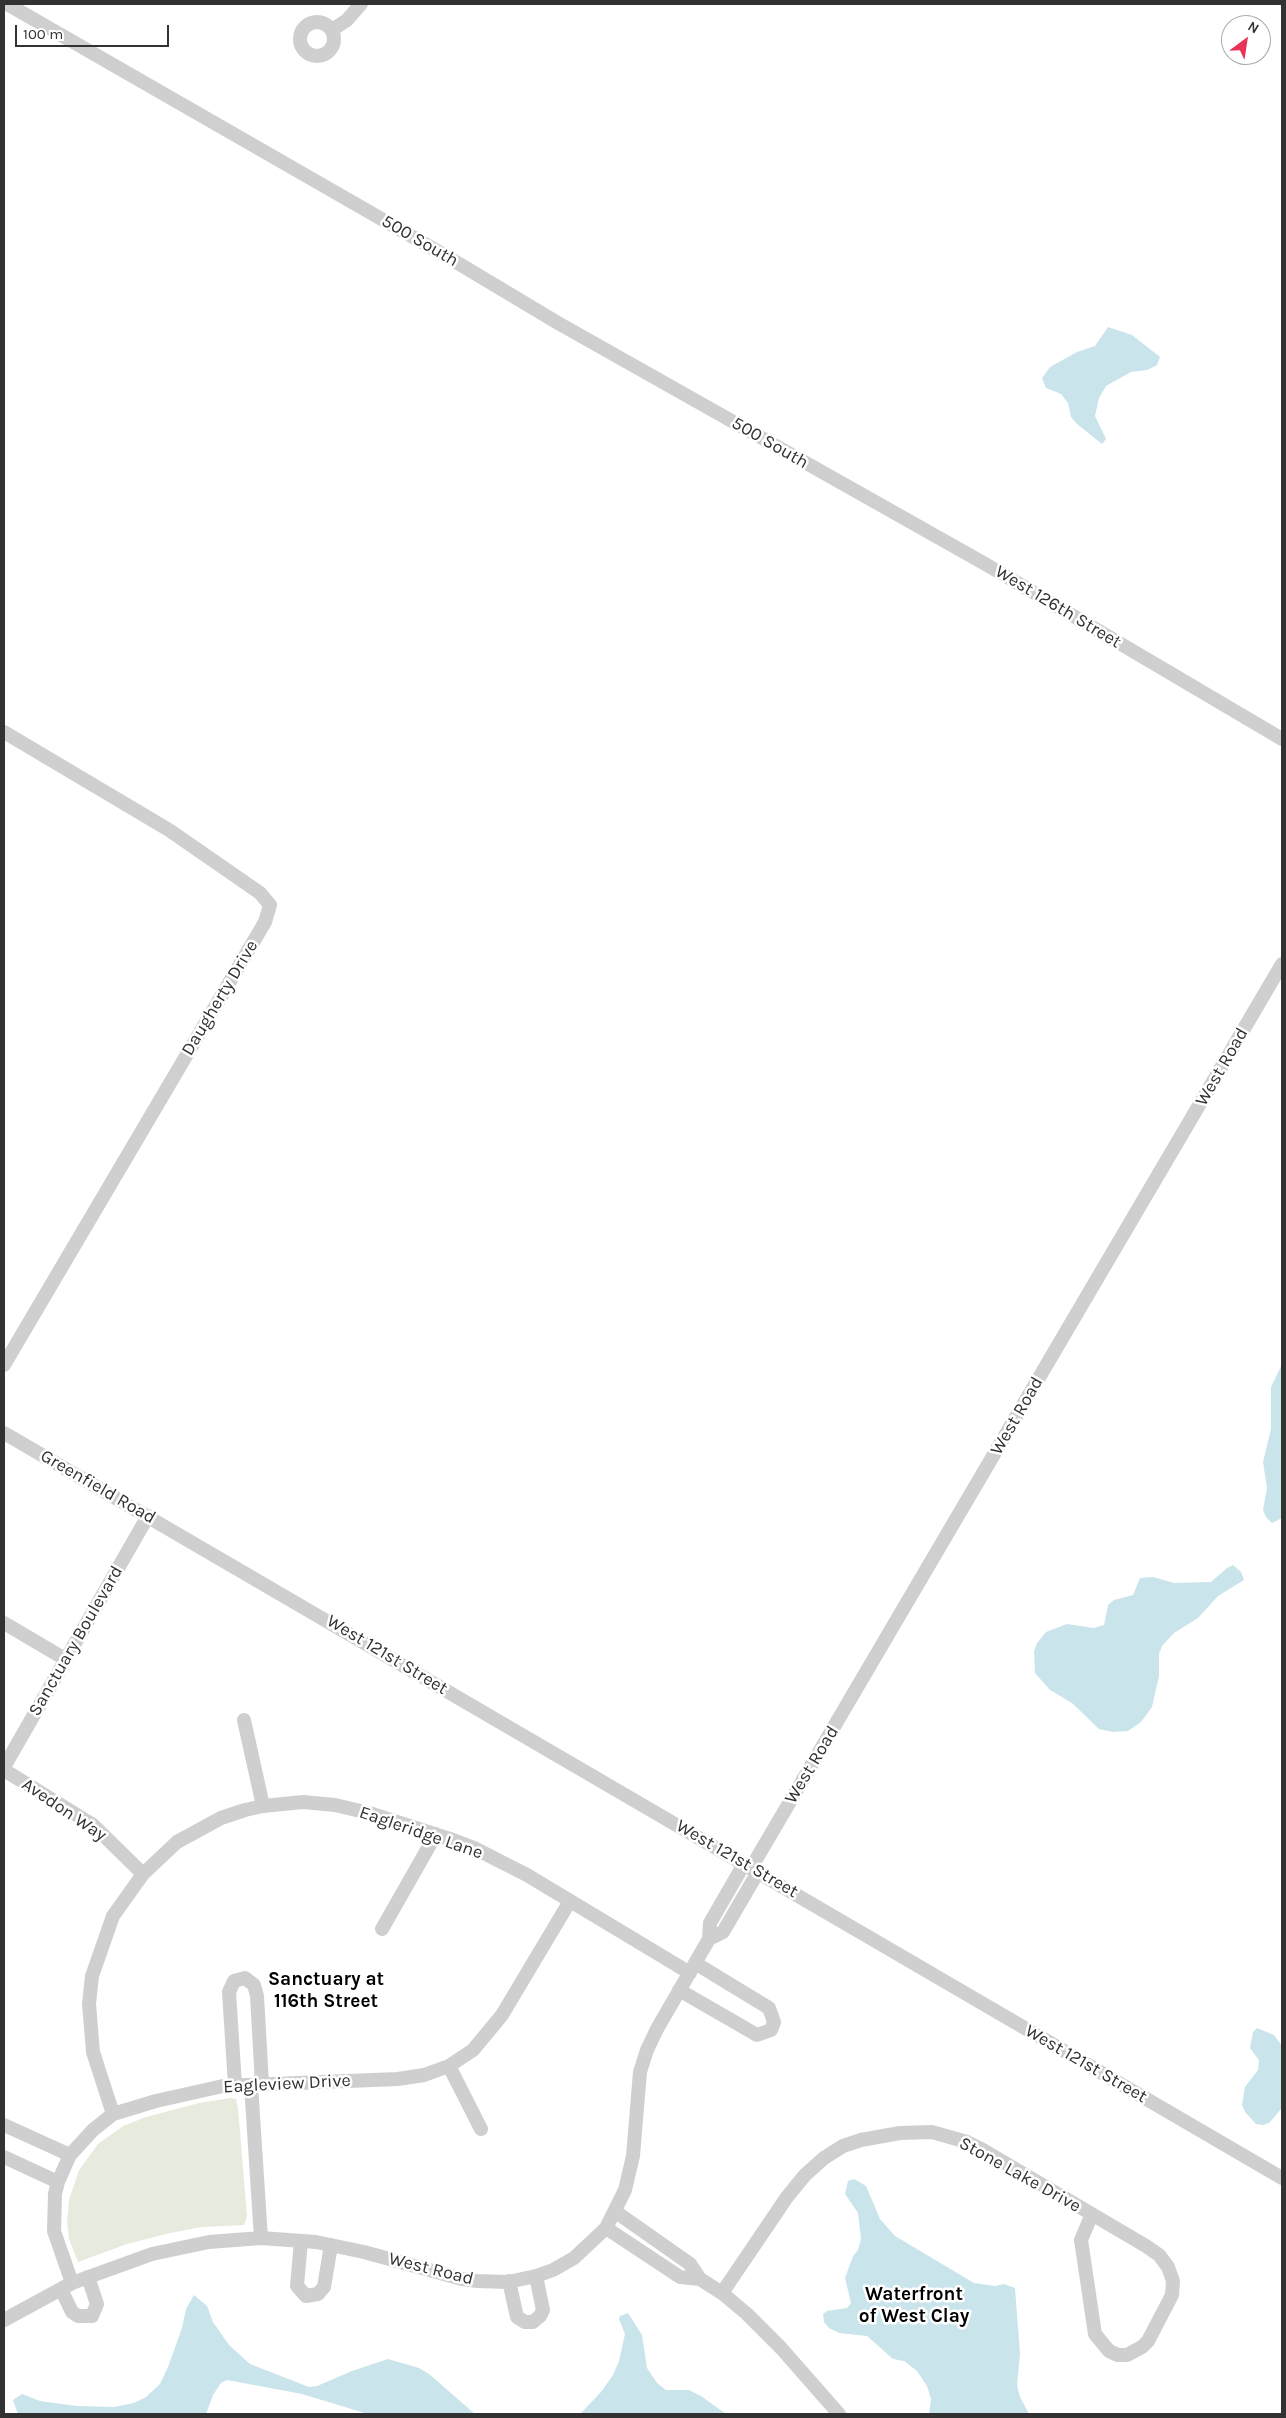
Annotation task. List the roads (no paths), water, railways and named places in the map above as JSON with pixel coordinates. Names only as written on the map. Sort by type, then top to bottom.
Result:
[{"type":"street","name":"500 South","points":[[7,4],[566,327],[832,478]]},
{"type":"street","points":[[332,30],[347,20],[361,4]]},
{"type":"street","name":"West 126th Street","points":[[832,478],[987,565],[1282,739]]},
{"type":"street","name":"Daugherty Drive","points":[[4,732],[170,830],[260,893],[270,905],[265,922],[4,1365]]},
{"type":"street","name":"West Road","points":[[4,2320],[66,2286],[152,2254],[181,2247],[261,2238],[301,2241],[331,2245],[462,2279],[509,2281],[536,2276],[553,2270],[574,2258],[606,2228],[616,2212],[625,2190],[633,2156],[640,2072],[657,2029],[709,1939],[710,1923],[751,1868],[1282,964]]},
{"type":"street","name":"Greenfield Road","points":[[4,1433],[192,1540]]},
{"type":"street","name":"Sanctuary Boulevard","points":[[4,1768],[148,1516]]},
{"type":"street","name":"West 121st Street","points":[[192,1540],[1282,2178]]},
{"type":"street","points":[[4,1624],[65,1659]]},
{"type":"street","points":[[244,1720],[263,1806]]},
{"type":"street","name":"Avedon Way","points":[[4,1768],[93,1825],[143,1874]]},
{"type":"street","name":"Eagleridge Lane","points":[[113,2114],[93,2052],[89,2004],[92,1976],[112,1916],[143,1874],[177,1842],[197,1829],[221,1818],[263,1806],[303,1802],[335,1805],[436,1834],[474,1848],[692,1968],[769,2008],[774,2022],[771,2030],[757,2035],[679,1990]]},
{"type":"street","points":[[382,1929],[436,1834]]},
{"type":"street","name":"Eagleview Drive","points":[[88,2277],[97,2304],[92,2316],[78,2316],[72,2312],[54,2231],[53,2214],[58,2182],[70,2155],[93,2130],[113,2114],[156,2101],[223,2086],[398,2079],[424,2075],[449,2066],[473,2050],[502,2015],[570,1901]]},
{"type":"street","points":[[235,2085],[229,1992],[234,1982],[246,1978],[254,1985],[257,1996],[261,2238]]},
{"type":"street","points":[[449,2066],[481,2129]]},
{"type":"street","points":[[4,2125],[70,2155]]},
{"type":"street","name":"Stone Lake Drive","points":[[722,2293],[787,2197],[805,2174],[843,2146],[878,2136],[932,2132],[967,2142],[1092,2214],[1159,2255],[1168,2267],[1173,2281],[1172,2295],[1166,2310],[1148,2341],[1142,2347],[1126,2355],[1118,2355],[1109,2351],[1100,2343],[1095,2334],[1081,2240],[1092,2214]]},
{"type":"street","points":[[4,2157],[58,2182]]},
{"type":"street","points":[[616,2212],[690,2264],[700,2279],[722,2293],[764,2329],[838,2414]]},
{"type":"street","points":[[606,2228],[680,2277],[700,2279]]},
{"type":"street","points":[[301,2241],[297,2286],[306,2296],[318,2294],[324,2287],[331,2245]]},
{"type":"street","points":[[509,2281],[517,2317],[525,2322],[534,2322],[540,2316],[542,2310],[536,2276]]},
{"type":"water","points":[[1108,327],[1132,335],[1160,357],[1157,365],[1147,370],[1131,372],[1106,386],[1099,398],[1095,416],[1106,439],[1102,444],[1077,424],[1071,417],[1068,403],[1061,394],[1046,388],[1042,378],[1050,367],[1077,352],[1095,346]]},
{"type":"water","points":[[1282,1364],[1282,1518],[1272,1523],[1266,1517],[1263,1510],[1267,1488],[1263,1462],[1271,1429],[1271,1387]]},
{"type":"water","points":[[1233,1565],[1241,1572],[1244,1580],[1218,1596],[1198,1618],[1174,1633],[1162,1646],[1159,1654],[1159,1676],[1152,1707],[1141,1722],[1128,1731],[1113,1732],[1099,1729],[1072,1703],[1050,1690],[1035,1673],[1034,1651],[1037,1643],[1046,1632],[1067,1624],[1094,1628],[1104,1625],[1108,1605],[1114,1600],[1133,1595],[1140,1578],[1153,1577],[1174,1583],[1211,1582]]},
{"type":"water","points":[[1257,2028],[1274,2035],[1282,2046],[1282,2108],[1269,2123],[1263,2125],[1256,2124],[1245,2112],[1242,2105],[1245,2087],[1258,2070],[1259,2060],[1250,2048],[1253,2032]]},
{"type":"water","points":[[854,2179],[866,2186],[880,2219],[895,2236],[974,2283],[995,2286],[1004,2284],[1015,2288],[1020,2354],[1017,2385],[1020,2397],[1029,2414],[929,2414],[931,2399],[927,2386],[917,2371],[904,2361],[893,2359],[867,2336],[839,2333],[829,2328],[824,2322],[823,2314],[827,2311],[847,2308],[851,2303],[845,2278],[861,2239],[858,2213],[845,2194],[848,2181]]},
{"type":"water","points":[[194,2295],[207,2306],[213,2322],[229,2345],[250,2364],[309,2387],[317,2386],[352,2371],[388,2359],[419,2368],[429,2374],[475,2414],[368,2414],[302,2394],[227,2380],[221,2383],[213,2395],[206,2414],[18,2414],[13,2400],[22,2394],[40,2401],[77,2406],[114,2407],[134,2403],[146,2397],[160,2384],[168,2367],[182,2328],[186,2309]]},
{"type":"water","points":[[628,2313],[642,2335],[647,2368],[657,2383],[666,2390],[689,2390],[726,2414],[580,2414],[601,2392],[613,2375],[619,2361],[625,2334],[619,2319],[620,2316]]},
{"type":"district","name":"Sanctuary at 116th Street","points":[[326,1991]]},
{"type":"district","name":"Waterfront of West Clay","points":[[914,2306]]}]
